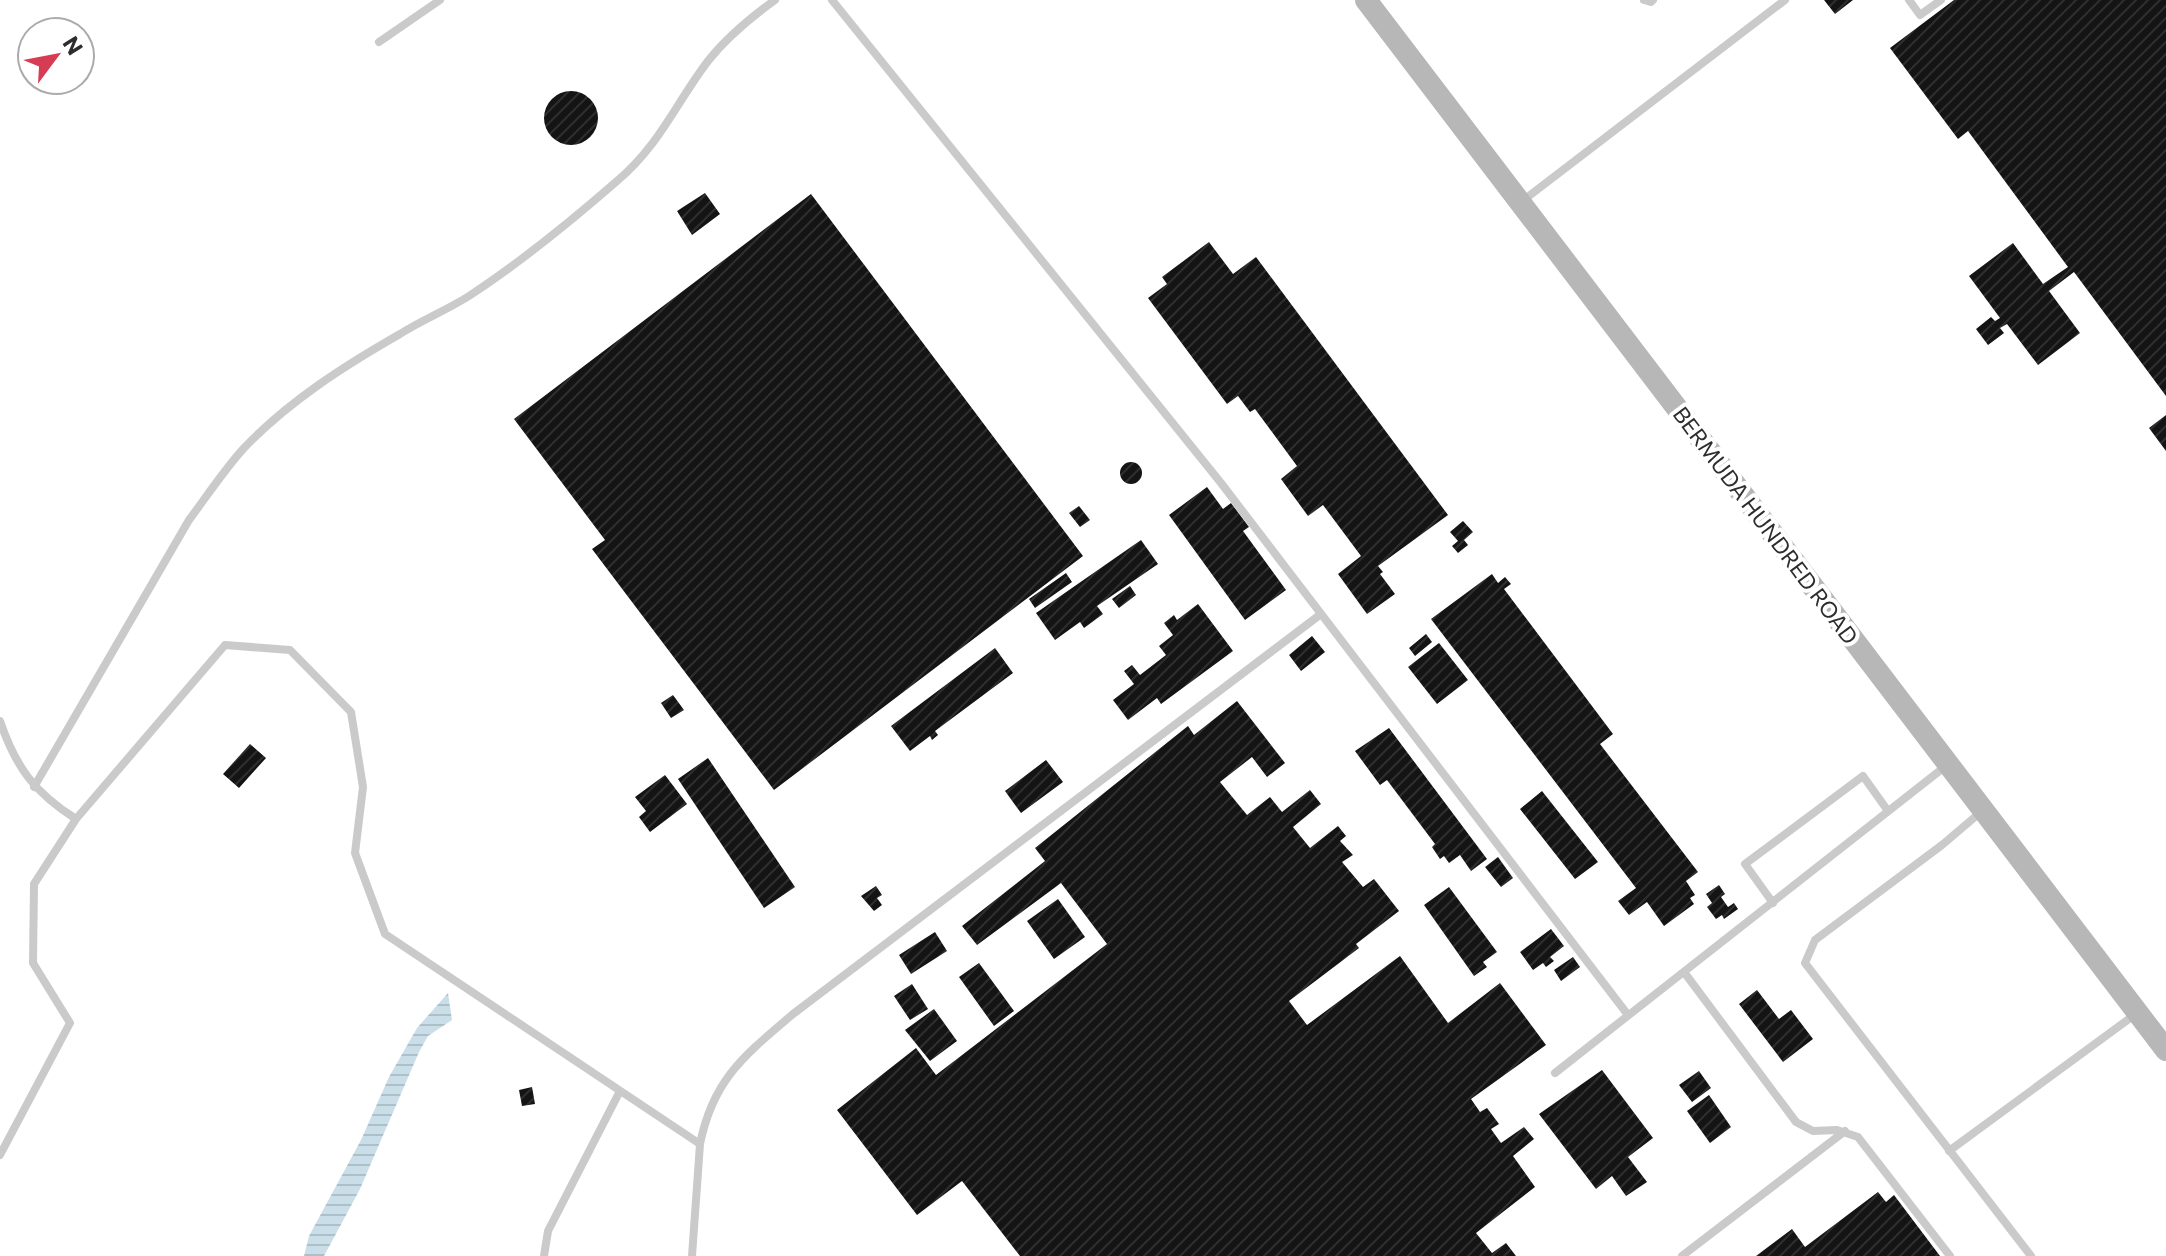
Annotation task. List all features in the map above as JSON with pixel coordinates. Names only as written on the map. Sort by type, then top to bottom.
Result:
[{"type":"street","name":"BERMUDA HUNDRED ROAD","points":[[1366,0],[2166,1050]]},
{"type":"lane","points":[[379,42],[440,0]]},
{"type":"lane","points":[[34,787],[189,520],[245,448],[284,411],[321,383],[510,268],[618,181],[663,132],[709,60],[742,24],[775,0]]},
{"type":"lane","points":[[832,0],[1221,483],[1628,1015]]},
{"type":"lane","points":[[1644,0],[1653,0]]},
{"type":"lane","points":[[1909,0],[1920,15],[1941,0]]},
{"type":"lane","points":[[1520,203],[1781,1]]},
{"type":"lane","points":[[692,1256],[700,1144],[712,1103],[725,1078],[742,1057],[793,1014],[1321,614]]},
{"type":"lane","points":[[0,1155],[70,1023],[33,963],[34,884],[76,819],[225,645],[290,650],[351,712],[363,787],[355,853],[385,934],[700,1144]]},
{"type":"lane","points":[[0,721],[8,746],[34,787],[53,805],[76,819]]},
{"type":"lane","points":[[1555,1073],[1948,765]]},
{"type":"lane","points":[[1773,903],[1745,864],[1863,776],[1888,811]]},
{"type":"lane","points":[[1983,811],[1815,940],[1805,963],[2031,1256]]},
{"type":"lane","points":[[1684,972],[1796,1122],[1813,1131],[1845,1131],[1858,1137],[1950,1256]]},
{"type":"lane","points":[[1949,1151],[2137,1012]]},
{"type":"lane","points":[[544,1256],[548,1231],[620,1091]]},
{"type":"lane","points":[[1682,1256],[1845,1131]]},
{"type":"water","points":[[448,993],[452,1020],[428,1036],[419,1052],[360,1189],[324,1256],[304,1256],[309,1236],[361,1140],[389,1077],[417,1028]]},
{"type":"building","points":[[1824,0],[1853,0],[1835,14]]},
{"type":"building","points":[[1954,0],[2166,0],[2166,396],[2074,272],[2049,291],[2080,333],[2038,365],[2007,324],[2000,328],[2004,333],[1988,345],[1976,329],[1991,317],[1995,321],[2000,318],[1969,276],[2013,243],[2043,284],[2068,267],[1968,131],[1958,139],[1890,48]]},
{"type":"building","points":[[571,91],[590,99],[598,118],[590,137],[571,145],[552,137],[544,118],[552,99]]},
{"type":"building","points":[[705,193],[720,214],[692,235],[677,211]]},
{"type":"building","points":[[811,194],[1083,556],[774,790],[592,549],[605,540],[514,419]]},
{"type":"building","points":[[1209,242],[1233,274],[1256,257],[1448,515],[1378,566],[1383,572],[1380,574],[1395,594],[1367,614],[1338,574],[1361,556],[1323,505],[1308,516],[1281,479],[1297,466],[1255,409],[1250,412],[1238,396],[1227,404],[1148,298],[1167,284],[1162,277]]},
{"type":"building","points":[[2166,415],[2166,451],[2149,428]]},
{"type":"building","points":[[1127,462],[1135,462],[1142,473],[1135,484],[1127,484],[1120,477],[1120,469]]},
{"type":"building","points":[[1207,487],[1223,509],[1231,503],[1249,527],[1243,531],[1286,590],[1245,620],[1169,515]]},
{"type":"building","points":[[1079,506],[1090,520],[1080,527],[1069,513]]},
{"type":"building","points":[[1463,521],[1473,532],[1464,540],[1468,545],[1458,553],[1452,546],[1458,541],[1450,532]]},
{"type":"building","points":[[1141,540],[1158,564],[1097,606],[1103,614],[1084,628],[1080,622],[1055,640],[1036,613]]},
{"type":"building","points":[[1066,573],[1072,582],[1035,608],[1029,599]]},
{"type":"building","points":[[1492,574],[1498,583],[1505,577],[1511,584],[1504,589],[1613,734],[1600,744],[1698,872],[1686,881],[1695,895],[1690,898],[1694,904],[1664,926],[1647,902],[1629,915],[1618,901],[1636,888],[1431,619]]},
{"type":"building","points":[[1130,586],[1136,595],[1119,608],[1112,599]]},
{"type":"building","points":[[1198,604],[1233,651],[1161,704],[1157,698],[1128,720],[1113,700],[1134,684],[1124,671],[1132,665],[1140,675],[1166,655],[1159,646],[1173,635],[1164,623],[1174,615],[1177,620]]},
{"type":"building","points":[[1426,634],[1432,642],[1415,656],[1409,648]]},
{"type":"building","points":[[1312,636],[1325,652],[1301,671],[1289,655]]},
{"type":"building","points":[[1439,643],[1468,680],[1437,704],[1408,667]]},
{"type":"building","points":[[995,648],[1013,673],[935,731],[938,735],[932,740],[930,736],[910,751],[891,726]]},
{"type":"building","points":[[673,695],[684,710],[671,718],[661,703]]},
{"type":"building","points":[[1237,701],[1285,763],[1267,777],[1252,757],[1220,782],[1247,815],[1270,797],[1282,812],[1310,790],[1321,804],[1293,827],[1310,848],[1338,826],[1346,836],[1340,841],[1353,855],[1342,862],[1363,887],[1374,879],[1399,911],[1356,944],[1359,948],[1289,1001],[1307,1025],[1400,956],[1448,1023],[1500,983],[1546,1045],[1471,1099],[1480,1112],[1487,1108],[1499,1124],[1491,1129],[1501,1143],[1524,1127],[1534,1139],[1513,1156],[1535,1187],[1476,1233],[1492,1253],[1506,1243],[1516,1256],[1020,1256],[962,1181],[917,1215],[837,1110],[916,1048],[936,1075],[1107,944],[1061,883],[977,945],[962,926],[1045,861],[1035,848],[1188,726],[1194,735]]},
{"type":"building","points":[[1389,728],[1487,859],[1471,871],[1460,855],[1449,863],[1444,856],[1440,859],[1432,847],[1435,844],[1387,780],[1380,785],[1355,751]]},
{"type":"building","points":[[250,744],[266,758],[239,788],[223,774]]},
{"type":"building","points":[[708,758],[795,887],[764,908],[678,779]]},
{"type":"building","points":[[1046,760],[1063,782],[1021,813],[1005,791]]},
{"type":"building","points":[[665,775],[687,804],[650,832],[639,817],[646,811],[635,797]]},
{"type":"building","points":[[1542,791],[1598,862],[1575,879],[1520,809]]},
{"type":"building","points":[[1498,857],[1513,878],[1501,887],[1485,867]]},
{"type":"building","points":[[1719,885],[1725,894],[1721,897],[1728,907],[1734,903],[1738,909],[1724,919],[1722,915],[1716,919],[1707,907],[1712,903],[1706,894]]},
{"type":"building","points":[[876,886],[882,895],[877,898],[882,905],[874,911],[861,896]]},
{"type":"building","points":[[1449,887],[1497,952],[1483,962],[1487,967],[1474,976],[1424,905]]},
{"type":"building","points":[[1058,899],[1085,937],[1054,959],[1027,921]]},
{"type":"building","points":[[1551,929],[1564,946],[1550,957],[1554,961],[1546,967],[1543,963],[1533,970],[1520,952]]},
{"type":"building","points":[[935,932],[947,951],[911,974],[899,955]]},
{"type":"building","points":[[1573,957],[1580,967],[1561,981],[1554,970]]},
{"type":"building","points":[[979,963],[1014,1011],[994,1026],[959,977]]},
{"type":"building","points":[[912,984],[928,1009],[910,1020],[894,996]]},
{"type":"building","points":[[1757,990],[1779,1019],[1791,1010],[1813,1039],[1783,1062],[1739,1004]]},
{"type":"building","points":[[934,1009],[957,1041],[930,1061],[905,1030]]},
{"type":"building","points":[[1602,1070],[1653,1138],[1628,1157],[1647,1182],[1626,1196],[1612,1176],[1596,1189],[1539,1114]]},
{"type":"building","points":[[1699,1071],[1711,1088],[1692,1102],[1679,1085]]},
{"type":"building","points":[[532,1087],[535,1104],[522,1106],[519,1090]]},
{"type":"building","points":[[1709,1095],[1731,1127],[1710,1143],[1687,1111]]},
{"type":"building","points":[[1878,1192],[1886,1202],[1894,1195],[1940,1256],[1756,1256],[1792,1229],[1805,1247]]}]
